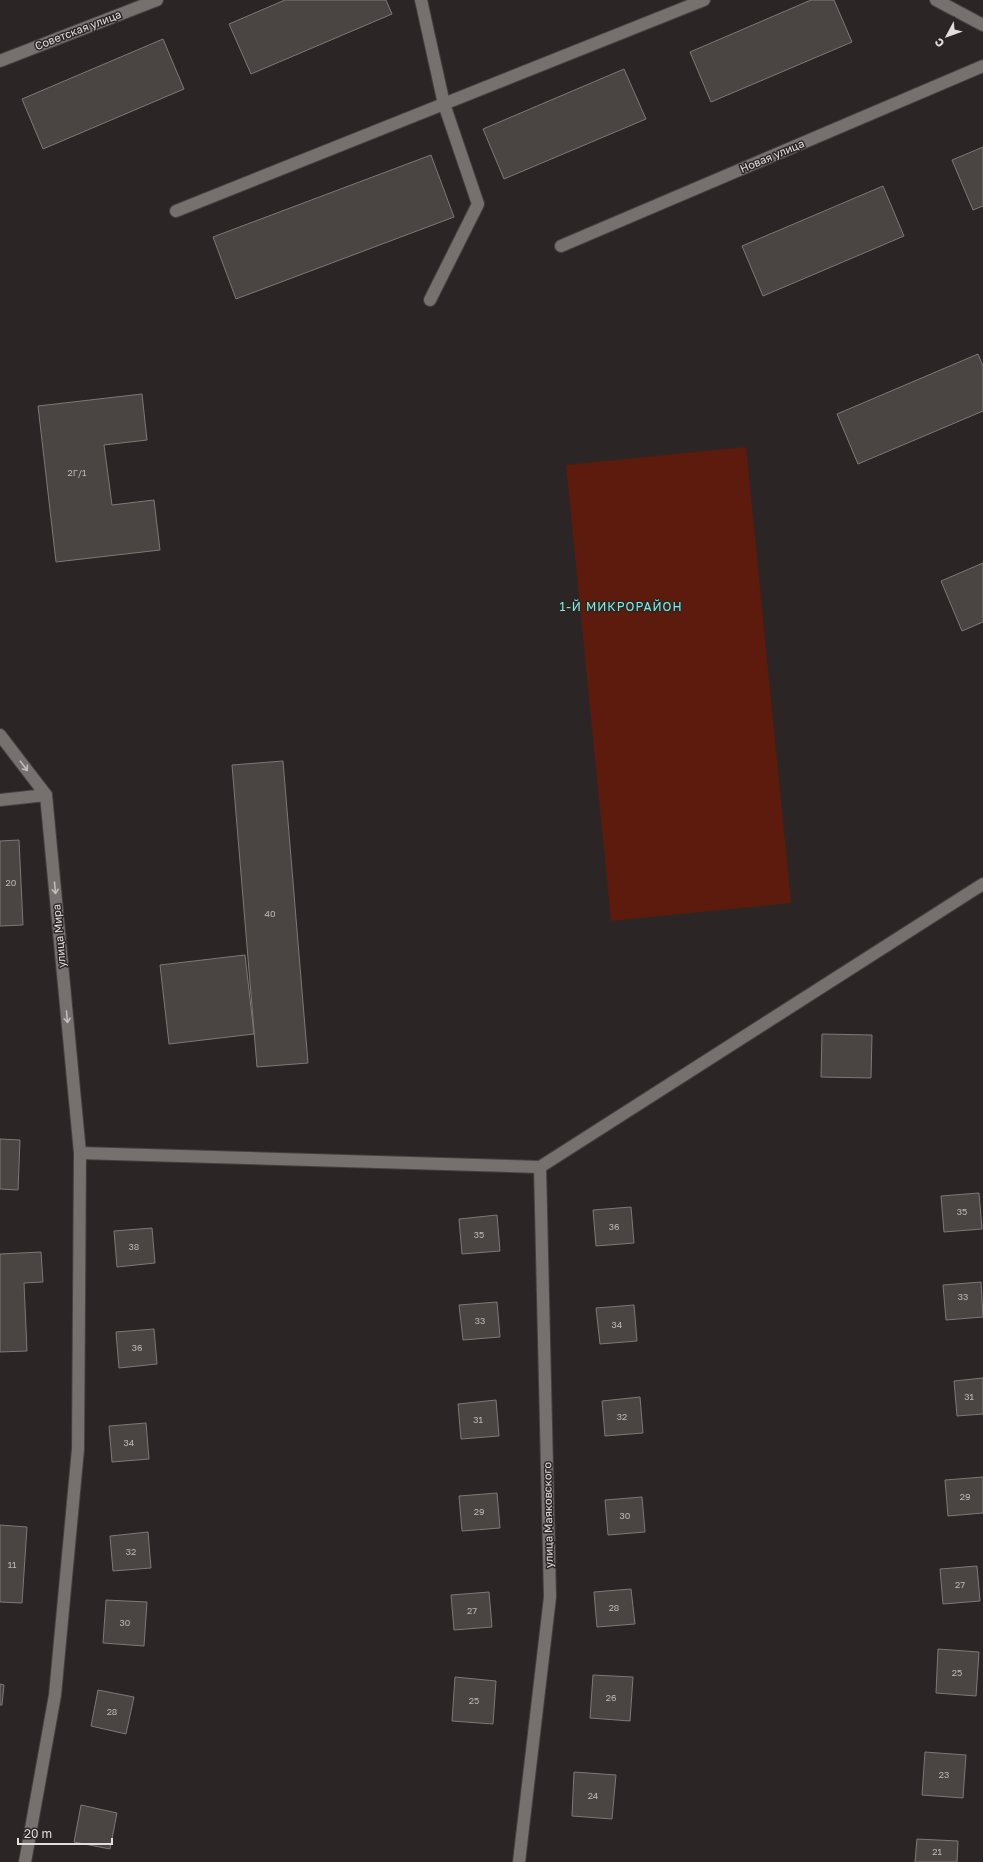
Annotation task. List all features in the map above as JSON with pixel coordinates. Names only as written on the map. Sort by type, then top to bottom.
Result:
[{"type":"street","name":"Советская улица","points":[[0,61],[157,0]]},
{"type":"street","points":[[422,0],[444,104],[478,204],[430,300]]},
{"type":"street","points":[[176,211],[704,0]]},
{"type":"street","points":[[936,0],[983,25]]},
{"type":"street","name":"Новая улица","points":[[561,246],[983,66]]},
{"type":"street","points":[[0,735],[46,795]]},
{"type":"street","points":[[0,800],[46,795]]},
{"type":"street","name":"улица Мира","points":[[25,1862],[55,1695],[78,1449],[80,1153],[46,795]]},
{"type":"street","points":[[80,1153],[540,1167],[983,884]]},
{"type":"street","name":"улица Маяковского","points":[[519,1862],[550,1597],[540,1167]]},
{"type":"shaded area","points":[[746,447],[791,903],[611,921],[566,465]]},
{"type":"building","points":[[285,0],[386,0],[392,14],[251,74],[229,24]]},
{"type":"building","points":[[811,0],[834,0],[852,42],[711,102],[690,52]]},
{"type":"building","points":[[163,39],[184,89],[43,149],[22,99]]},
{"type":"building","points":[[624,69],[646,119],[504,179],[483,129]]},
{"type":"building","points":[[983,147],[983,206],[973,210],[952,160]]},
{"type":"building","points":[[431,155],[454,217],[236,299],[213,237]]},
{"type":"building","points":[[883,186],[904,236],[763,296],[742,246]]},
{"type":"building","points":[[978,354],[983,366],[983,411],[858,464],[837,414]]},
{"type":"building","points":[[142,394],[147,440],[104,445],[112,505],[154,500],[160,550],[56,562],[38,406]]},
{"type":"building","points":[[983,563],[983,622],[962,631],[941,581]]},
{"type":"building","points":[[283,761],[308,1063],[257,1067],[232,765]]},
{"type":"building","points":[[19,840],[23,925],[0,926],[0,841]]},
{"type":"building","points":[[245,955],[254,1034],[169,1044],[160,965]]},
{"type":"building","points":[[822,1034],[872,1035],[871,1078],[821,1077]]},
{"type":"building","points":[[0,1139],[20,1140],[18,1190],[0,1189]]},
{"type":"building","points":[[979,1193],[982,1229],[944,1232],[941,1196]]},
{"type":"building","points":[[631,1207],[634,1243],[596,1246],[593,1210]]},
{"type":"building","points":[[497,1215],[500,1251],[462,1254],[459,1219]]},
{"type":"building","points":[[152,1228],[155,1263],[117,1267],[114,1231]]},
{"type":"building","points":[[41,1252],[43,1282],[24,1283],[27,1351],[0,1352],[0,1254]]},
{"type":"building","points":[[981,1282],[983,1317],[946,1320],[943,1285]]},
{"type":"building","points":[[497,1302],[500,1337],[463,1340],[459,1305]]},
{"type":"building","points":[[634,1305],[637,1341],[600,1344],[596,1308]]},
{"type":"building","points":[[154,1329],[157,1364],[119,1368],[116,1332]]},
{"type":"building","points":[[983,1378],[983,1414],[957,1416],[954,1381]]},
{"type":"building","points":[[640,1397],[643,1433],[605,1436],[602,1401]]},
{"type":"building","points":[[496,1400],[499,1436],[461,1439],[458,1404]]},
{"type":"building","points":[[146,1423],[149,1459],[112,1462],[109,1426]]},
{"type":"building","points":[[983,1477],[983,1513],[948,1516],[945,1480]]},
{"type":"building","points":[[497,1493],[500,1528],[462,1531],[459,1496]]},
{"type":"building","points":[[642,1497],[645,1532],[608,1535],[605,1500]]},
{"type":"building","points":[[0,1525],[27,1527],[22,1603],[0,1602]]},
{"type":"building","points":[[148,1532],[151,1568],[113,1571],[110,1536]]},
{"type":"building","points":[[977,1566],[980,1601],[943,1604],[940,1569]]},
{"type":"building","points":[[631,1589],[635,1624],[597,1627],[594,1592]]},
{"type":"building","points":[[489,1592],[492,1627],[454,1630],[451,1595]]},
{"type":"building","points":[[106,1600],[147,1602],[144,1646],[103,1643]]},
{"type":"building","points":[[938,1649],[979,1652],[976,1696],[936,1693]]},
{"type":"building","points":[[593,1675],[633,1677],[630,1721],[590,1718]]},
{"type":"building","points":[[455,1677],[496,1681],[493,1724],[452,1721]]},
{"type":"building","points":[[0,1684],[4,1685],[2,1705],[0,1705]]},
{"type":"building","points":[[98,1690],[134,1697],[126,1734],[91,1726]]},
{"type":"building","points":[[925,1752],[966,1755],[963,1798],[922,1795]]},
{"type":"building","points":[[574,1772],[616,1775],[612,1819],[572,1816]]},
{"type":"building","points":[[81,1805],[117,1813],[110,1849],[74,1842]]},
{"type":"building","points":[[917,1839],[958,1841],[957,1862],[915,1862]]},
{"type":"district","name":"1-Й МИКРОРАЙОН","points":[[621,607]]}]
